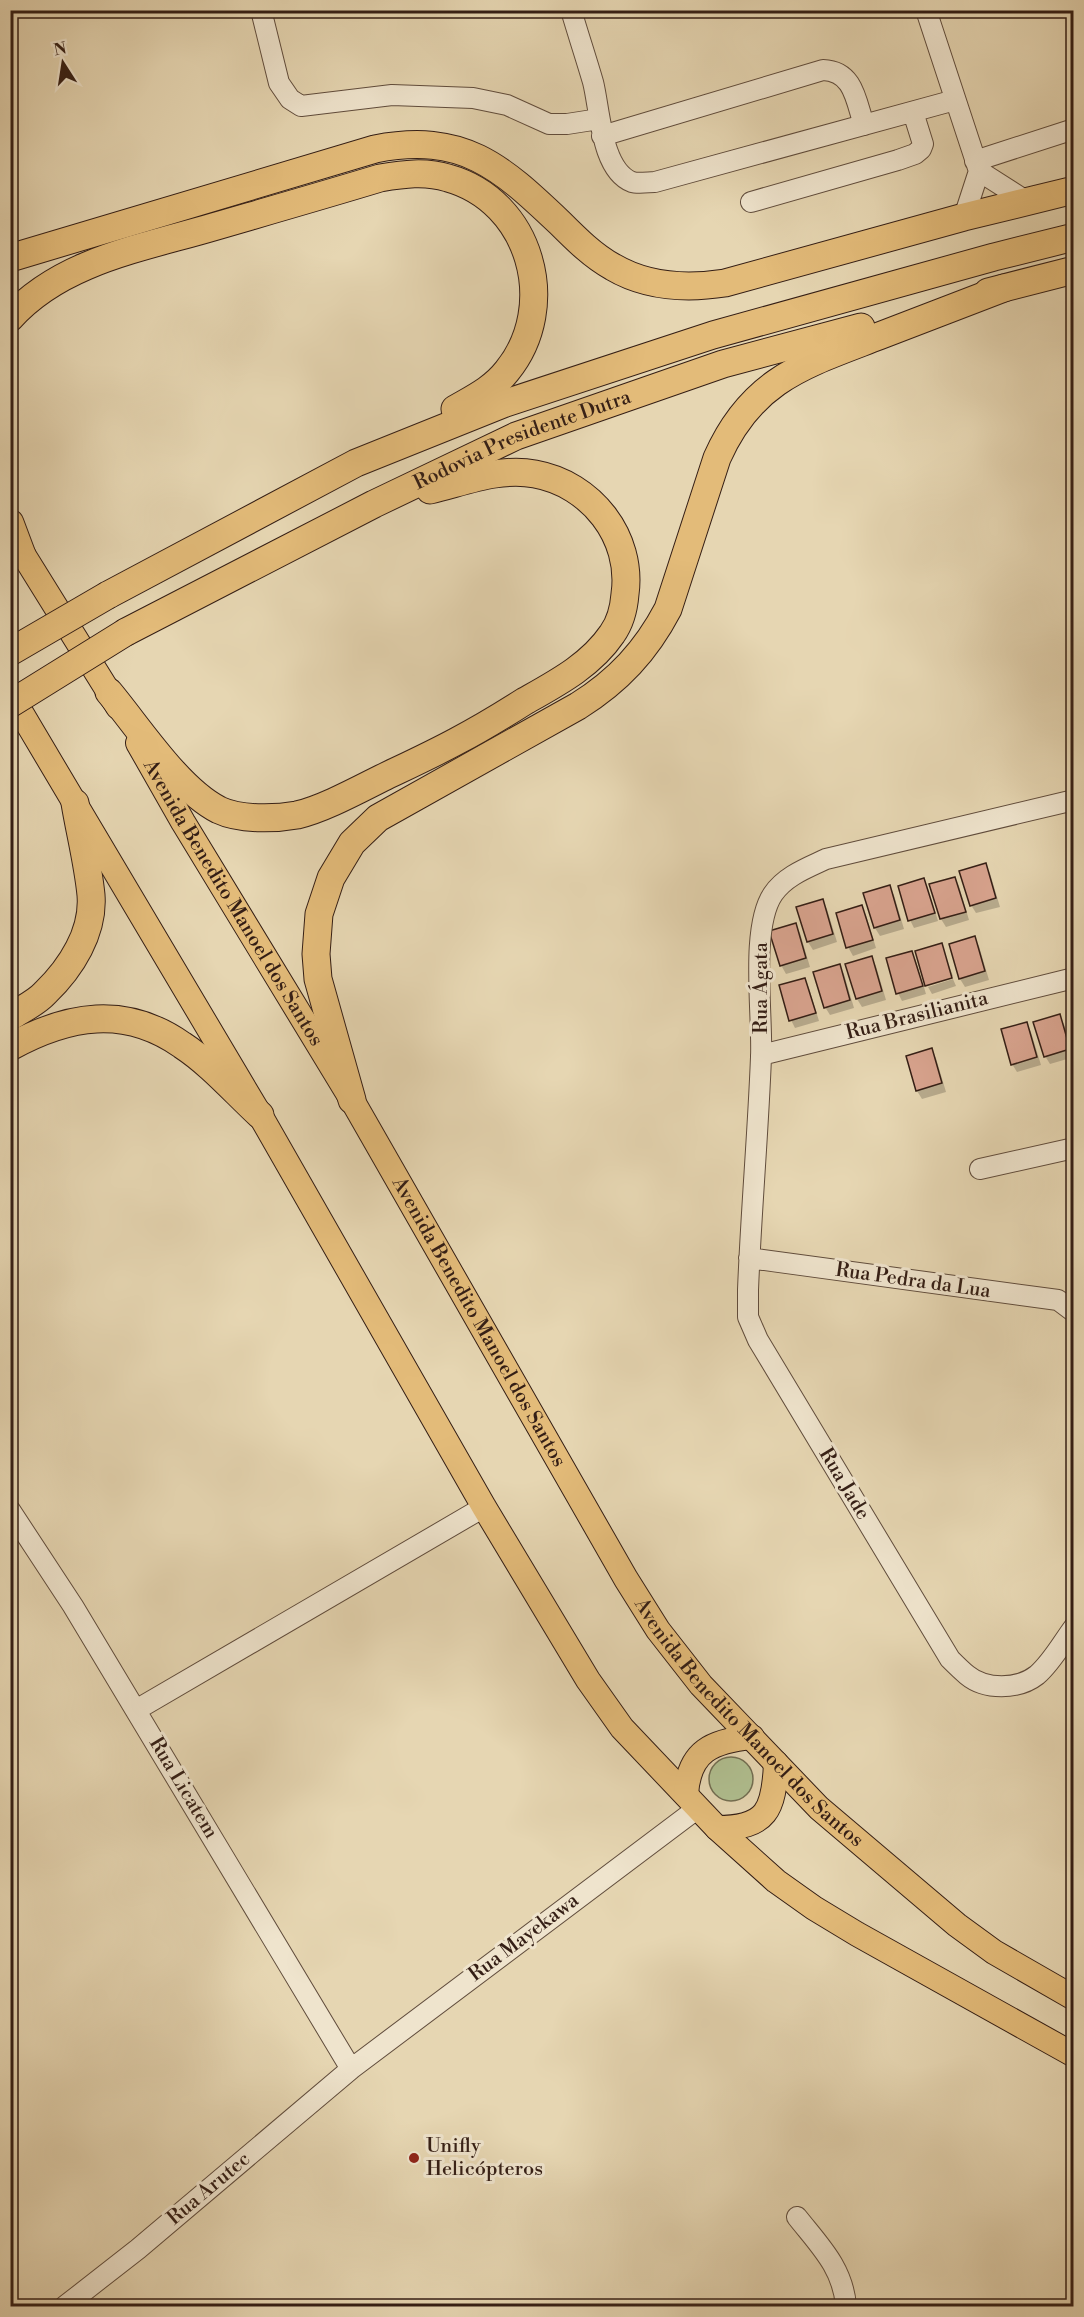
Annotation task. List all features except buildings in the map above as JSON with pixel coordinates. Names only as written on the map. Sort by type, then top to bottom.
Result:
[{"type":"highway","points":[[10,258],[375,150],[416,144],[452,148],[486,161],[516,181],[597,257],[632,276],[671,286],[724,284],[964,217],[1074,190]]},
{"type":"highway","points":[[10,318],[34,294],[59,278],[124,254],[380,178],[414,173],[450,178],[466,184],[482,193],[508,217],[526,248],[532,265],[535,289],[530,330],[516,359],[506,373],[481,394],[356,463]]},
{"type":"highway","name":"Rodovia Presidente Dutra","points":[[10,652],[108,595],[356,463],[503,404],[702,338],[994,256],[1074,237]]},
{"type":"highway","name":"Rodovia Presidente Dutra","points":[[10,704],[126,632],[374,504],[516,436],[723,364],[1074,270]]},
{"type":"highway","points":[[352,1100],[318,980],[316,954],[319,914],[331,878],[352,843],[378,818],[578,706],[597,694],[631,664],[652,638],[668,609],[717,458],[725,440],[747,407],[761,393],[777,381],[812,362],[1004,288]]},
{"type":"highway","points":[[109,692],[183,783],[220,810],[256,819],[298,814],[344,796],[458,741],[572,674],[613,633],[624,603],[626,587],[626,570],[618,539],[611,525],[591,500],[564,482],[533,473],[500,473],[374,504]]},
{"type":"highway","points":[[10,523],[16,545]]},
{"type":"highway","points":[[10,1017],[44,995],[68,968],[84,938],[90,916],[91,897],[75,803]]},
{"type":"highway","points":[[10,1047],[51,1027],[70,1022],[109,1019],[148,1027],[166,1035],[190,1051],[260,1115]]},
{"type":"main road","name":"Avenida Benedito Manoel dos Santos","points":[[16,545],[109,692],[183,822],[352,1100],[626,1579],[658,1630],[701,1685],[819,1808],[957,1925],[994,1952],[1074,1998]]},
{"type":"main road","points":[[10,694],[260,1115],[484,1507],[588,1680],[622,1728],[717,1828],[776,1881],[814,1908],[1074,2055]]},
{"type":"main road","points":[[692,1801],[689,1772],[698,1757],[709,1748],[724,1741],[752,1737]]},
{"type":"main road","points":[[717,1828],[739,1828],[750,1825],[765,1813],[774,1795],[776,1763]]},
{"type":"street","points":[[261,10],[279,83],[290,99],[301,106],[392,94],[441,96],[495,102],[549,124],[601,128],[823,70],[841,74],[851,86],[864,125]]},
{"type":"street","points":[[571,10],[593,84],[601,128],[617,169],[632,182],[655,182],[955,100]]},
{"type":"street","points":[[926,10],[977,166],[964,217]]},
{"type":"street","points":[[751,202],[876,168],[915,154],[923,144],[913,112]]},
{"type":"street","points":[[977,166],[1074,129]]},
{"type":"street","points":[[977,166],[1026,201]]},
{"type":"street","name":"Rua Ágata","points":[[749,1258],[761,1055],[759,946],[763,921],[772,894],[789,877],[825,859],[1074,800]]},
{"type":"street","name":"Rua Brasilianita","points":[[761,1055],[1074,978]]},
{"type":"street","points":[[980,1169],[1074,1148]]},
{"type":"street","name":"Rua Pedra da Lua","points":[[749,1258],[1058,1300],[1074,1312]]},
{"type":"street","name":"Rua Jade","points":[[749,1258],[748,1317],[758,1340],[950,1659],[968,1676],[988,1685],[1015,1686],[1035,1676],[1050,1661],[1074,1627]]},
{"type":"street","points":[[136,1710],[484,1507]]},
{"type":"street","name":"Rua Licatem","points":[[10,1510],[73,1606],[351,2069]]},
{"type":"street","name":"Rua Mayekawa","points":[[351,2069],[692,1801]]},
{"type":"street","name":"Rua Arutec","points":[[64,2307],[138,2249],[351,2069]]},
{"type":"street","points":[[796,2217],[830,2258],[843,2283],[846,2307]]},
{"type":"green space","points":[[731,1757],[747,1763],[753,1779],[747,1795],[731,1801],[715,1795],[709,1779],[715,1763]]},
{"type":"place","name":"Unifly Helicópteros","points":[[414,2158]]}]
